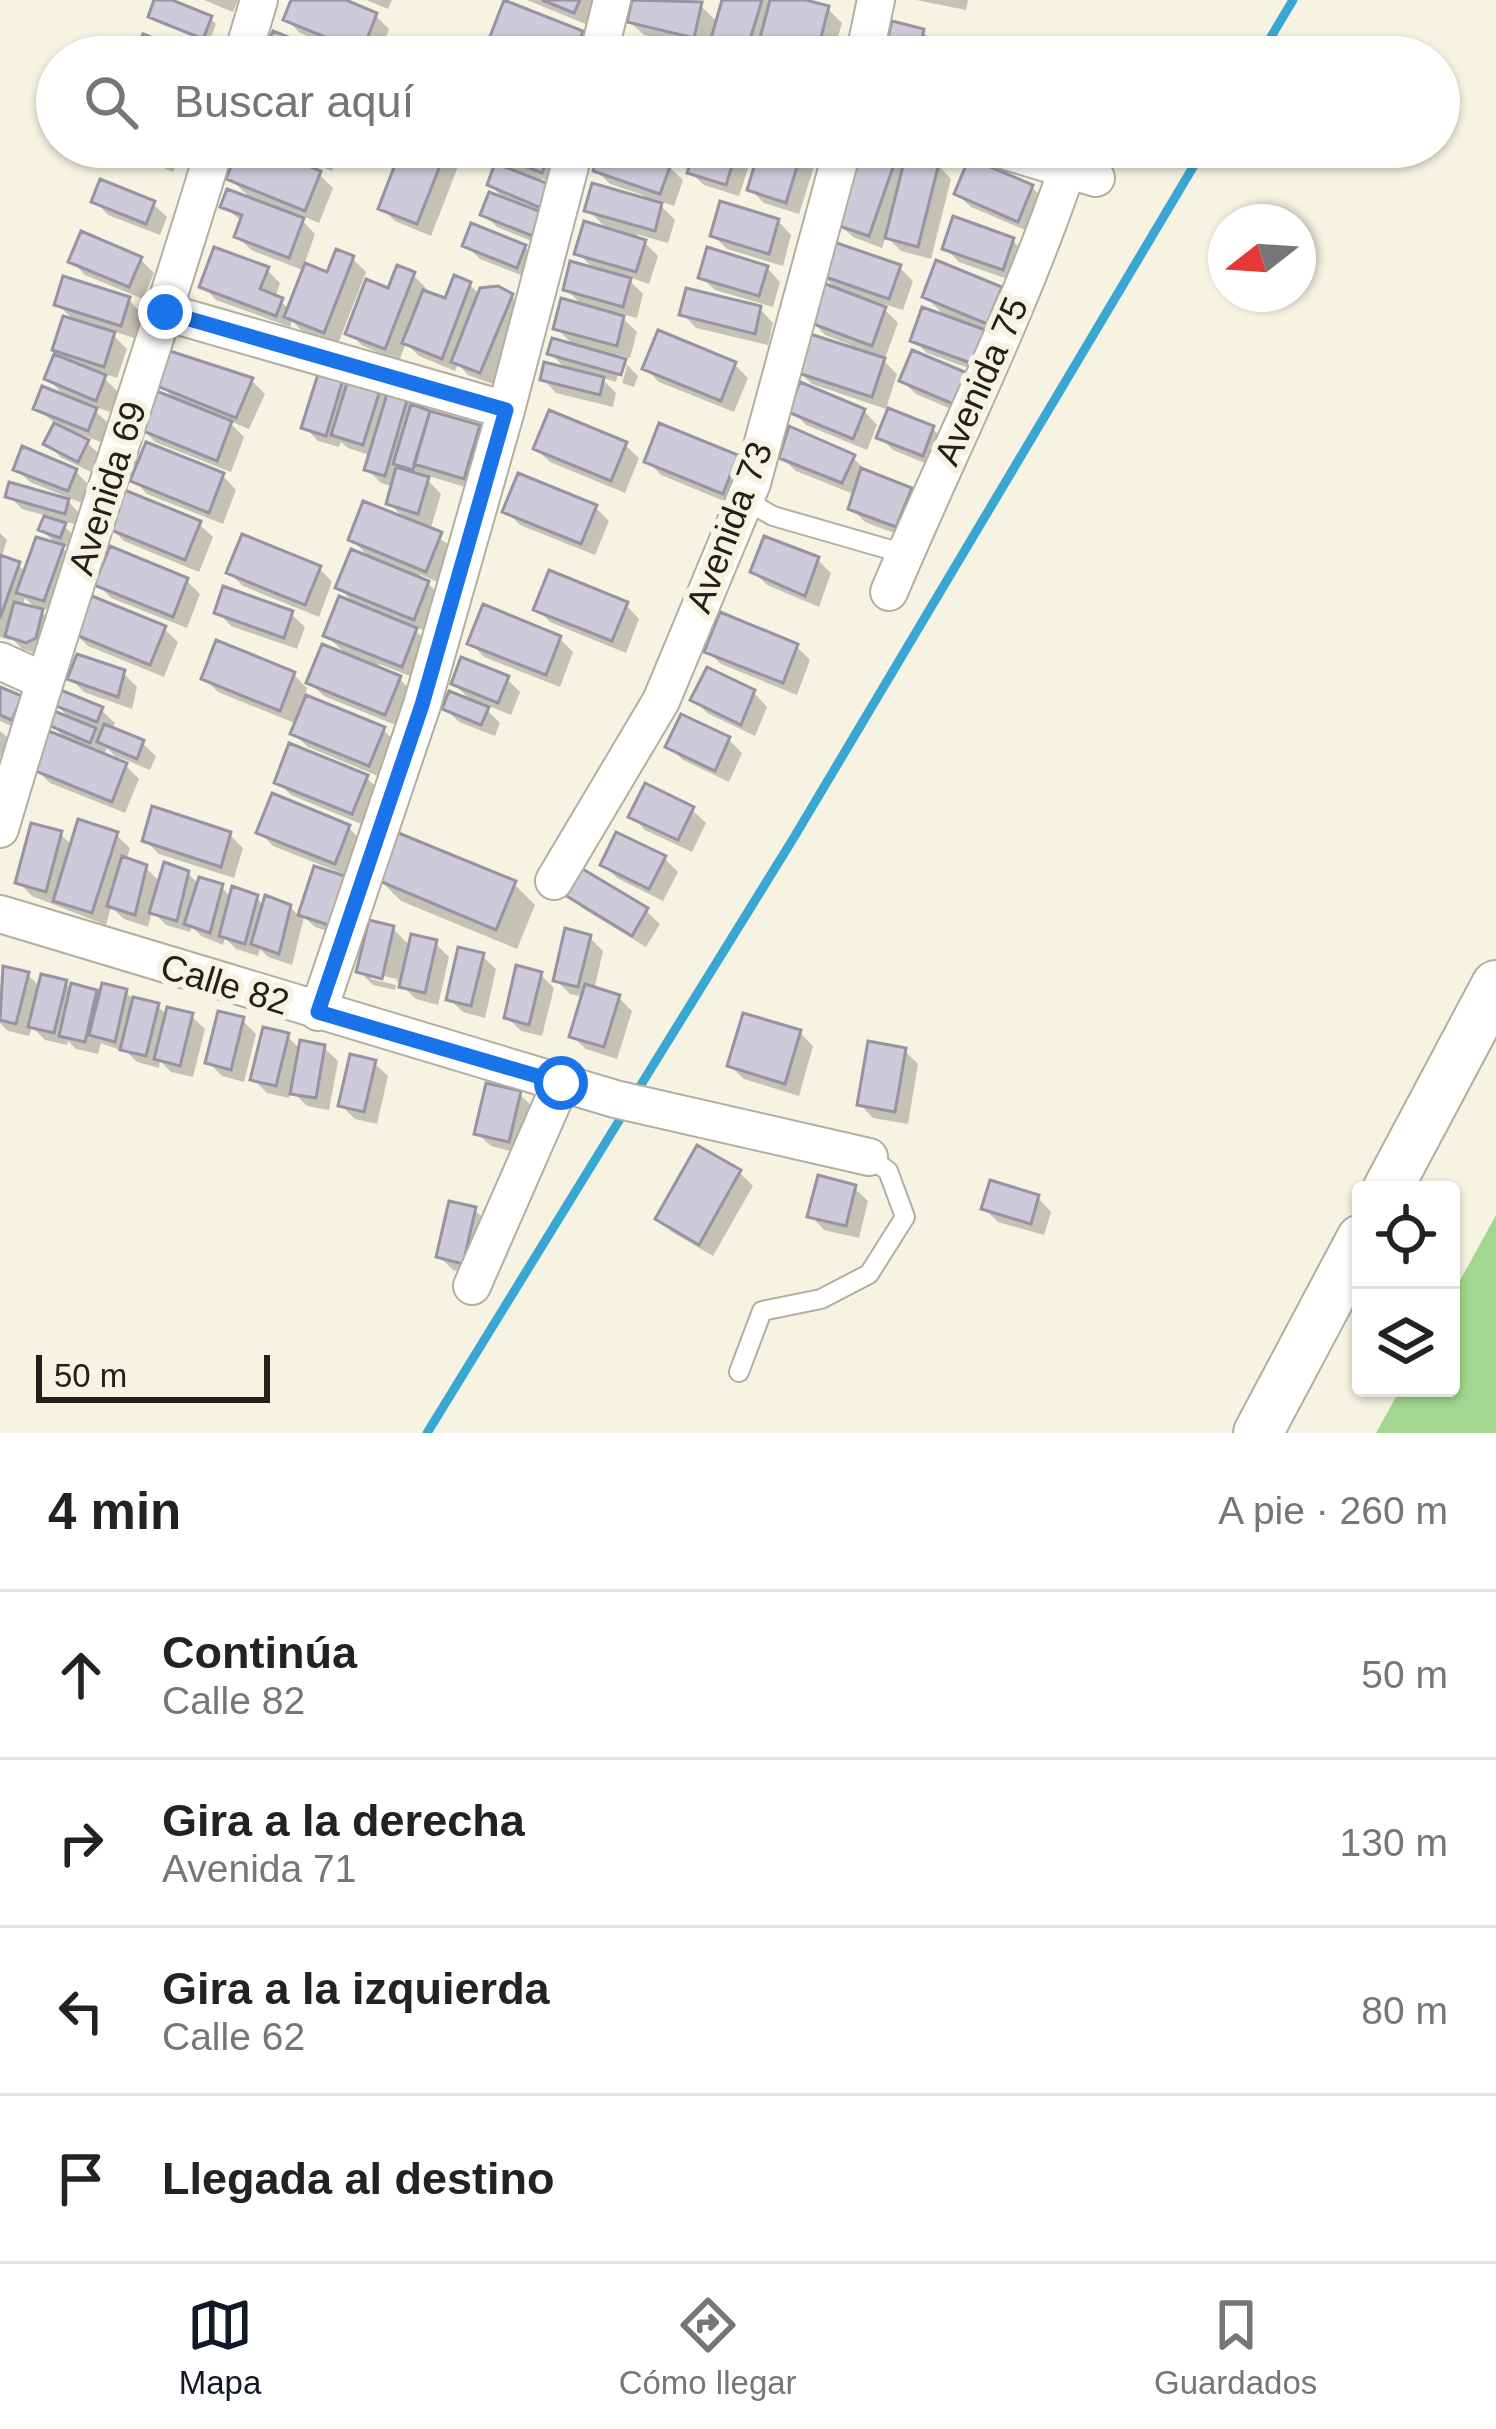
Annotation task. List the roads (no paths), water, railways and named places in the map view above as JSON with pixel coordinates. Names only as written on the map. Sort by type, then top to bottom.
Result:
[{"type":"main road","points":[[1392,1181],[1496,986]]},
{"type":"main road","points":[[1258,1433],[1352,1257]]},
{"type":"street","points":[[248,36],[259,0]]},
{"type":"street","points":[[603,36],[612,0]]},
{"type":"street","points":[[868,36],[876,0]]},
{"type":"street","name":"Avenida 69","points":[[0,829],[209,168]]},
{"type":"street","points":[[318,1012],[422,705],[569,168]]},
{"type":"street","name":"Avenida 73","points":[[554,881],[661,701],[745,500],[838,168]]},
{"type":"street","name":"Avenida 75","points":[[889,592],[1082,172],[1068,168]]},
{"type":"street","points":[[165,312],[506,410]]},
{"type":"street","points":[[0,661],[44,681]]},
{"type":"street","name":"Calle 82","points":[[0,914],[658,1111],[869,1156]]},
{"type":"street","points":[[472,1286],[561,1083]]},
{"type":"lane","points":[[745,500],[773,515],[905,554]]},
{"type":"lane","points":[[739,1372],[763,1311],[821,1300],[869,1274],[905,1217],[888,1171],[869,1156]]},
{"type":"waterway","points":[[1272,36],[1293,0]]},
{"type":"waterway","points":[[634,1096],[793,839],[1192,168]]},
{"type":"waterway","points":[[427,1433],[625,1111]]}]
